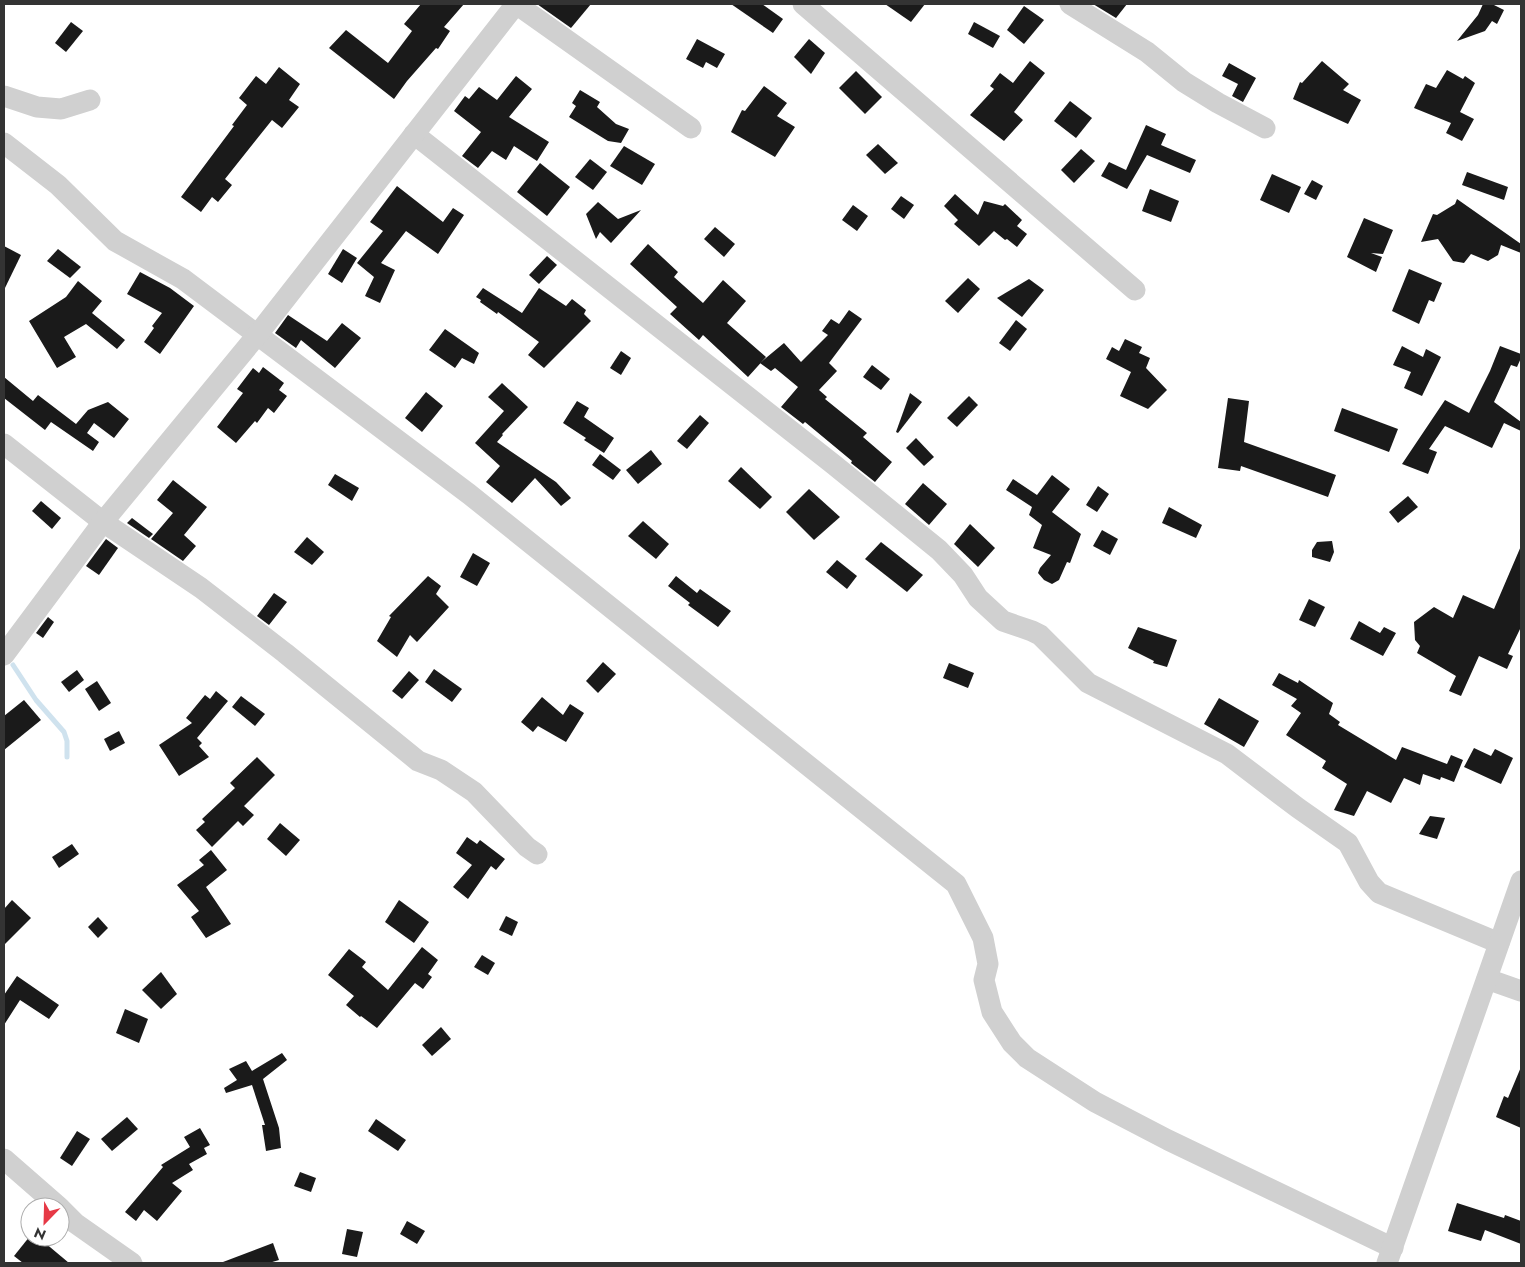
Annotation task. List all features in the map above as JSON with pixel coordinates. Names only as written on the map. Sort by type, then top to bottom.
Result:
[{"type":"street","points":[[4,655],[103,522],[258,334],[516,4],[690,128]]},
{"type":"street","points":[[803,4],[1135,290]]},
{"type":"street","points":[[1070,4],[1132,42],[1192,87],[1265,128]]},
{"type":"street","points":[[4,96],[37,107],[61,109],[90,100]]},
{"type":"street","points":[[414,134],[939,550],[963,575],[978,598],[1003,621],[1032,631],[1040,636],[1088,683],[1231,756],[1298,808],[1348,843],[1369,882],[1379,893],[1499,943]]},
{"type":"street","points":[[4,143],[58,185],[116,240],[183,279],[470,494],[956,884],[984,938],[988,964],[984,980],[992,1012],[1012,1043],[1027,1058],[1095,1102],[1390,1256],[1521,880]]},
{"type":"street","points":[[4,444],[103,522],[202,588],[418,761],[441,770],[474,792],[527,847],[537,854]]},
{"type":"street","points":[[1487,979],[1521,991]]},
{"type":"street","points":[[4,1159],[48,1197]]},
{"type":"street","points":[[70,1218],[75,1224],[132,1263]]},
{"type":"building","points":[[421,4],[464,4],[444,27],[450,31],[438,49],[436,48],[394,99],[329,48],[346,30],[388,63],[412,31],[404,24]]},
{"type":"building","points":[[537,4],[591,4],[571,28]]},
{"type":"building","points":[[731,4],[762,4],[783,19],[773,33]]},
{"type":"building","points":[[885,4],[925,4],[911,22]]},
{"type":"building","points":[[1093,4],[1127,4],[1116,18]]},
{"type":"building","points":[[1483,4],[1492,4],[1504,10],[1497,24],[1492,21],[1485,31],[1457,41],[1478,15]]},
{"type":"building","points":[[1024,6],[1044,20],[1024,44],[1007,30]]},
{"type":"building","points":[[71,22],[83,31],[66,52],[55,43]]},
{"type":"building","points":[[974,22],[1000,36],[993,48],[968,34]]},
{"type":"building","points":[[697,39],[725,54],[717,68],[706,62],[703,68],[686,59]]},
{"type":"building","points":[[809,39],[825,53],[811,74],[794,57]]},
{"type":"building","points":[[1030,61],[1045,73],[1014,112],[1023,120],[1004,141],[970,115],[994,89],[990,86],[1000,73],[1013,83]]},
{"type":"building","points":[[1322,61],[1349,84],[1343,90],[1361,100],[1348,124],[1293,99],[1300,82],[1302,83]]},
{"type":"building","points":[[1229,63],[1256,78],[1243,102],[1232,96],[1238,84],[1222,76]]},
{"type":"building","points":[[279,67],[300,84],[289,100],[299,107],[282,128],[272,120],[225,179],[232,185],[218,202],[212,197],[201,212],[181,197],[234,126],[232,125],[247,105],[239,98],[256,76],[266,84]]},
{"type":"building","points":[[1447,70],[1463,79],[1465,76],[1475,83],[1460,112],[1474,119],[1462,141],[1446,133],[1451,123],[1414,108],[1426,84],[1436,88]]},
{"type":"building","points":[[856,71],[882,97],[865,114],[839,88]]},
{"type":"building","points":[[516,76],[532,89],[509,117],[549,142],[537,161],[514,146],[506,160],[492,151],[478,168],[462,156],[481,132],[454,111],[465,96],[469,99],[479,87],[497,100]]},
{"type":"building","points":[[764,86],[787,103],[777,116],[795,127],[775,157],[731,132],[742,110],[745,111]]},
{"type":"building","points":[[580,90],[600,102],[597,107],[616,124],[629,129],[621,143],[608,141],[569,117],[576,106],[572,103]]},
{"type":"building","points":[[1070,101],[1092,118],[1076,138],[1054,121]]},
{"type":"building","points":[[1146,125],[1166,134],[1161,145],[1196,160],[1190,173],[1147,155],[1127,189],[1101,176],[1109,162],[1126,170]]},
{"type":"building","points":[[878,144],[898,163],[885,174],[866,155]]},
{"type":"building","points":[[624,146],[655,164],[642,185],[610,166]]},
{"type":"building","points":[[1081,149],[1095,161],[1074,183],[1061,170]]},
{"type":"building","points":[[590,159],[607,172],[593,190],[575,177]]},
{"type":"building","points":[[540,163],[570,187],[547,216],[517,192]]},
{"type":"building","points":[[1467,172],[1508,187],[1504,200],[1462,185]]},
{"type":"building","points":[[1272,174],[1301,187],[1289,213],[1260,200]]},
{"type":"building","points":[[1312,180],[1323,186],[1316,200],[1304,194]]},
{"type":"building","points":[[397,186],[443,222],[453,208],[464,215],[438,254],[406,231],[381,263],[395,270],[380,303],[365,296],[374,277],[357,263],[383,231],[370,222]]},
{"type":"building","points":[[1150,189],[1179,201],[1171,222],[1142,211]]},
{"type":"building","points":[[955,194],[978,215],[984,201],[1003,206],[1005,204],[1022,220],[1017,226],[1027,234],[1017,247],[994,231],[979,246],[954,224],[958,220],[944,206]]},
{"type":"building","points":[[901,196],[914,205],[904,219],[891,209]]},
{"type":"building","points":[[1457,199],[1521,244],[1521,253],[1501,245],[1498,255],[1488,261],[1471,254],[1464,263],[1453,261],[1438,239],[1421,242],[1433,214],[1437,215],[1455,204]]},
{"type":"building","points":[[598,202],[618,219],[641,210],[611,243],[600,232],[596,239],[586,214]]},
{"type":"building","points":[[853,205],[868,216],[857,231],[842,220]]},
{"type":"building","points":[[1364,218],[1393,230],[1383,254],[1371,253],[1382,257],[1376,272],[1347,257]]},
{"type":"building","points":[[715,227],[735,244],[724,257],[704,239]]},
{"type":"building","points":[[648,244],[678,272],[674,277],[703,303],[723,280],[746,301],[727,323],[766,357],[748,377],[703,335],[699,340],[670,314],[677,307],[630,264]]},
{"type":"building","points":[[4,246],[21,255],[4,290]]},
{"type":"building","points":[[58,249],[81,267],[70,278],[47,261]]},
{"type":"building","points":[[343,249],[357,258],[342,283],[328,274]]},
{"type":"building","points":[[547,256],[557,265],[539,284],[529,275]]},
{"type":"building","points":[[1409,269],[1442,283],[1434,302],[1429,300],[1419,324],[1392,311]]},
{"type":"building","points":[[140,272],[170,288],[194,306],[160,354],[144,342],[154,328],[152,326],[162,313],[127,294]]},
{"type":"building","points":[[968,278],[980,289],[958,313],[945,301]]},
{"type":"building","points":[[1029,279],[1044,290],[1022,317],[997,298]]},
{"type":"building","points":[[78,281],[102,301],[92,313],[125,340],[117,349],[86,324],[64,337],[76,357],[57,368],[29,321],[66,297]]},
{"type":"building","points":[[483,288],[522,313],[539,288],[566,306],[572,299],[586,310],[584,314],[591,321],[544,368],[528,355],[539,342],[498,312],[497,314],[480,302],[481,300],[476,297]]},
{"type":"building","points":[[849,310],[862,319],[829,363],[837,371],[819,390],[827,397],[825,399],[867,433],[863,437],[892,462],[875,482],[805,422],[803,424],[781,407],[798,387],[775,368],[771,371],[760,363],[784,343],[801,362],[828,335],[822,331],[831,319],[839,324]]},
{"type":"building","points":[[288,315],[327,341],[342,323],[361,338],[335,368],[301,340],[296,348],[275,333]]},
{"type":"building","points":[[1016,320],[1027,329],[1010,351],[999,343]]},
{"type":"building","points":[[445,329],[479,353],[474,364],[462,358],[455,368],[429,350]]},
{"type":"building","points":[[1125,339],[1142,347],[1139,353],[1150,358],[1146,368],[1167,390],[1148,409],[1120,396],[1131,372],[1106,359],[1112,347],[1119,351]]},
{"type":"building","points":[[1402,346],[1423,357],[1426,349],[1441,357],[1422,396],[1404,388],[1411,372],[1393,365]]},
{"type":"building","points":[[1500,346],[1521,354],[1521,358],[1517,367],[1511,365],[1494,402],[1521,422],[1521,431],[1504,423],[1492,448],[1445,426],[1429,449],[1437,452],[1428,474],[1402,464],[1445,400],[1469,413]]},
{"type":"building","points":[[621,351],[631,358],[621,375],[610,368]]},
{"type":"building","points":[[872,365],[890,379],[881,390],[863,377]]},
{"type":"building","points":[[263,367],[284,383],[279,390],[287,396],[274,413],[268,408],[257,423],[255,421],[236,443],[217,427],[243,393],[237,389],[253,368],[259,373]]},
{"type":"building","points":[[4,377],[33,401],[38,395],[76,424],[88,410],[108,402],[129,419],[114,438],[94,423],[87,433],[99,442],[93,451],[51,422],[45,430],[4,398]]},
{"type":"building","points":[[502,383],[528,407],[502,434],[497,442],[556,482],[571,498],[561,506],[535,478],[512,503],[486,482],[500,466],[475,443],[504,411],[488,397]]},
{"type":"building","points":[[426,392],[443,406],[422,432],[405,418]]},
{"type":"building","points":[[910,393],[922,402],[898,433],[896,432]]},
{"type":"building","points":[[969,396],[978,405],[957,427],[947,418]]},
{"type":"building","points":[[1228,398],[1249,401],[1244,442],[1336,475],[1328,497],[1241,466],[1240,471],[1218,468]]},
{"type":"building","points":[[577,401],[589,408],[584,417],[614,438],[604,453],[563,423]]},
{"type":"building","points":[[1342,408],[1398,429],[1389,452],[1334,431]]},
{"type":"building","points":[[700,415],[709,423],[687,449],[677,441]]},
{"type":"building","points":[[916,438],[934,457],[924,466],[906,448]]},
{"type":"building","points":[[651,450],[662,464],[638,484],[626,470]]},
{"type":"building","points":[[600,454],[621,470],[613,480],[592,465]]},
{"type":"building","points":[[741,467],[772,497],[760,509],[728,481]]},
{"type":"building","points":[[335,474],[359,488],[352,501],[328,485]]},
{"type":"building","points":[[1052,475],[1070,489],[1052,512],[1081,534],[1070,563],[1067,562],[1059,580],[1052,584],[1044,580],[1038,573],[1051,555],[1033,548],[1042,525],[1029,515],[1032,507],[1006,490],[1013,479],[1037,495]]},
{"type":"building","points":[[173,480],[207,507],[184,535],[196,546],[183,561],[151,539],[173,513],[157,500]]},
{"type":"building","points":[[923,483],[947,504],[929,525],[905,504]]},
{"type":"building","points":[[1098,486],[1109,494],[1097,512],[1086,505]]},
{"type":"building","points":[[809,489],[840,517],[814,540],[786,512]]},
{"type":"building","points":[[1408,496],[1418,507],[1398,523],[1389,512]]},
{"type":"building","points":[[41,501],[61,518],[52,529],[32,511]]},
{"type":"building","points":[[1169,507],[1202,525],[1196,538],[1162,523]]},
{"type":"building","points":[[132,518],[153,534],[149,538],[127,523]]},
{"type":"building","points":[[643,521],[669,544],[656,559],[628,536]]},
{"type":"building","points":[[970,524],[995,548],[978,567],[954,544]]},
{"type":"building","points":[[1102,530],[1118,539],[1110,555],[1093,546]]},
{"type":"building","points":[[307,537],[324,552],[312,565],[294,552]]},
{"type":"building","points":[[106,539],[118,548],[99,575],[86,566]]},
{"type":"building","points":[[1332,541],[1334,552],[1330,562],[1312,557],[1312,550],[1317,542]]},
{"type":"building","points":[[881,542],[923,575],[907,592],[865,559]]},
{"type":"building","points":[[1521,546],[1521,627],[1508,654],[1513,656],[1507,669],[1479,656],[1461,696],[1449,691],[1456,676],[1417,653],[1420,646],[1415,640],[1414,622],[1434,607],[1453,618],[1463,595],[1494,609]]},
{"type":"building","points":[[473,553],[490,563],[477,586],[460,577]]},
{"type":"building","points":[[837,560],[857,576],[847,589],[826,572]]},
{"type":"building","points":[[428,576],[441,586],[436,594],[449,607],[417,642],[410,635],[397,657],[377,641],[391,617],[389,616]]},
{"type":"building","points":[[676,576],[697,593],[700,589],[731,611],[718,627],[688,605],[690,603],[668,586]]},
{"type":"building","points":[[274,593],[287,602],[269,625],[257,616]]},
{"type":"building","points":[[1309,599],[1325,607],[1315,627],[1299,620]]},
{"type":"building","points":[[48,617],[54,622],[43,638],[36,633]]},
{"type":"building","points":[[1359,621],[1380,633],[1384,627],[1396,633],[1383,656],[1350,639]]},
{"type":"building","points":[[1138,627],[1177,640],[1167,667],[1153,663],[1154,661],[1128,648]]},
{"type":"building","points":[[603,662],[616,674],[598,693],[586,681]]},
{"type":"building","points":[[949,663],[974,673],[968,688],[943,678]]},
{"type":"building","points":[[434,669],[462,689],[452,702],[425,682]]},
{"type":"building","points":[[77,670],[84,680],[69,692],[61,682]]},
{"type":"building","points":[[409,671],[419,680],[402,699],[392,691]]},
{"type":"building","points":[[1279,673],[1298,683],[1299,680],[1333,703],[1329,714],[1340,722],[1338,725],[1396,760],[1402,747],[1447,764],[1451,755],[1463,760],[1454,782],[1441,777],[1440,780],[1423,774],[1420,785],[1404,778],[1391,803],[1367,791],[1354,816],[1334,810],[1347,784],[1322,768],[1326,761],[1286,735],[1301,713],[1291,706],[1297,699],[1272,685]]},
{"type":"building","points":[[97,681],[111,703],[99,711],[85,689]]},
{"type":"building","points":[[216,691],[228,701],[197,738],[202,743],[199,746],[209,757],[179,776],[159,745],[192,723],[186,718],[205,695],[210,699]]},
{"type":"building","points":[[241,696],[265,714],[255,726],[232,707]]},
{"type":"building","points":[[542,697],[563,715],[570,704],[584,713],[566,742],[538,726],[533,732],[521,722]]},
{"type":"building","points":[[1219,698],[1259,721],[1244,747],[1204,724]]},
{"type":"building","points":[[24,700],[41,720],[4,750],[4,716]]},
{"type":"building","points":[[119,731],[125,743],[110,751],[104,739]]},
{"type":"building","points":[[1474,748],[1491,756],[1495,749],[1513,758],[1501,784],[1464,767]]},
{"type":"building","points":[[257,757],[275,775],[244,806],[254,815],[243,826],[238,821],[212,847],[196,830],[205,822],[202,819],[235,788],[230,783]]},
{"type":"building","points":[[1430,816],[1445,818],[1437,839],[1419,834]]},
{"type":"building","points":[[280,823],[300,840],[286,856],[267,839]]},
{"type":"building","points":[[467,837],[477,844],[480,840],[505,859],[496,870],[491,866],[468,899],[453,887],[472,865],[456,853]]},
{"type":"building","points":[[72,844],[79,854],[59,868],[52,857]]},
{"type":"building","points":[[211,850],[227,870],[206,887],[231,924],[206,938],[191,917],[199,911],[177,885],[204,865],[199,860]]},
{"type":"building","points":[[12,900],[31,918],[4,945],[4,909]]},
{"type":"building","points":[[399,900],[429,922],[414,943],[385,922]]},
{"type":"building","points":[[506,916],[518,922],[512,936],[499,930]]},
{"type":"building","points":[[98,917],[108,928],[98,938],[88,927]]},
{"type":"building","points":[[422,947],[438,960],[428,974],[432,977],[423,989],[415,983],[377,1028],[346,1005],[354,996],[328,975],[349,949],[366,962],[362,967],[388,990]]},
{"type":"building","points":[[482,955],[495,963],[488,975],[474,967]]},
{"type":"building","points":[[161,972],[177,994],[161,1009],[142,990]]},
{"type":"building","points":[[17,976],[59,1005],[49,1019],[20,1000],[4,1025],[4,995]]},
{"type":"building","points":[[125,1009],[148,1019],[139,1043],[116,1033]]},
{"type":"building","points":[[441,1027],[451,1039],[432,1056],[422,1045]]},
{"type":"building","points":[[282,1053],[287,1060],[263,1079],[279,1128],[281,1148],[266,1151],[262,1125],[265,1125],[252,1085],[226,1093],[224,1088],[237,1080],[229,1069],[246,1061],[252,1071]]},
{"type":"building","points":[[1521,1067],[1521,1128],[1496,1117],[1504,1096],[1508,1098]]},
{"type":"building","points":[[127,1117],[138,1129],[112,1151],[101,1139]]},
{"type":"building","points":[[376,1119],[406,1140],[398,1151],[368,1131]]},
{"type":"building","points":[[200,1128],[210,1145],[204,1148],[207,1154],[189,1164],[193,1170],[172,1183],[182,1191],[157,1221],[144,1210],[136,1221],[125,1212],[163,1167],[161,1165],[190,1147],[184,1137]]},
{"type":"building","points":[[77,1131],[90,1139],[72,1166],[60,1158]]},
{"type":"building","points":[[300,1172],[316,1178],[311,1192],[294,1186]]},
{"type":"building","points":[[1457,1203],[1504,1218],[1505,1215],[1521,1221],[1521,1244],[1485,1230],[1481,1241],[1448,1231]]},
{"type":"building","points":[[407,1221],[425,1231],[417,1244],[400,1234]]},
{"type":"building","points":[[347,1229],[363,1232],[357,1257],[342,1254]]},
{"type":"building","points":[[273,1243],[279,1260],[269,1263],[223,1263],[223,1262]]},
{"type":"building","points":[[21,1247],[50,1247],[69,1263],[23,1263],[14,1256]]},
{"type":"waterway","points":[[13,665],[36,700],[64,732],[67,741],[67,757]]}]
